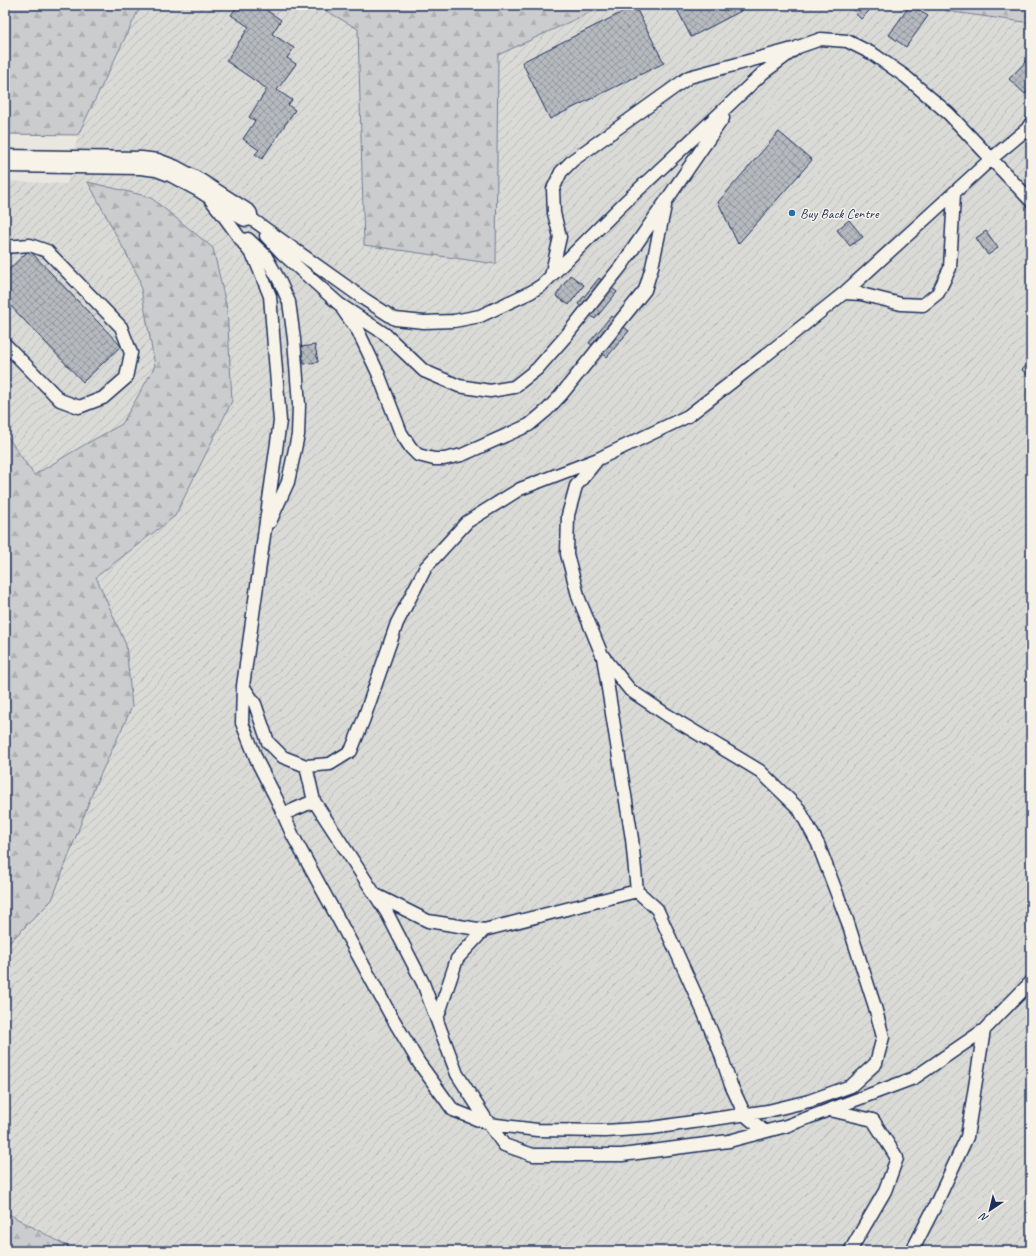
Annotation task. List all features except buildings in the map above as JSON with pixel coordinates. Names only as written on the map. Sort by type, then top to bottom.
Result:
[{"type":"street","points":[[5,161],[157,164],[199,185],[246,215]]},
{"type":"lane","points":[[552,276],[560,237],[554,213],[553,189],[561,172],[573,160],[689,77],[798,47],[821,39],[847,41],[873,54],[906,77],[949,114],[1031,201]]},
{"type":"lane","points":[[246,215],[364,299],[395,319],[424,322],[454,321],[480,316],[531,292],[542,285],[623,204],[763,73],[798,47]]},
{"type":"lane","points":[[246,215],[283,254],[339,304],[385,334],[424,371],[459,386],[490,391],[514,387],[537,369],[566,336],[622,265],[737,98]]},
{"type":"lane","points":[[243,686],[255,704],[268,742],[283,757],[306,766],[330,764],[351,751],[363,722],[397,623],[426,567],[467,522],[520,489],[598,459],[688,416],[844,293],[1031,123]]},
{"type":"lane","points":[[199,185],[255,259],[270,296],[280,421],[243,686],[242,723],[258,763],[294,836],[390,1014],[419,1063],[454,1110],[489,1124],[537,1130],[605,1131],[652,1128],[745,1115],[809,1101],[851,1086],[876,1063],[883,1037],[848,920],[818,844],[799,809],[760,771],[667,715],[630,690],[602,655]]},
{"type":"lane","points":[[844,293],[860,294],[901,304],[923,305],[938,293],[950,268],[954,194]]},
{"type":"lane","points":[[339,304],[358,331],[378,373],[401,433],[411,448],[418,455],[434,459],[444,459],[462,455],[529,425],[547,410],[561,395],[644,290],[652,267],[666,199]]},
{"type":"lane","points":[[223,215],[265,255],[289,302],[294,339],[300,405],[298,435],[288,482],[264,534]]},
{"type":"lane","points":[[5,247],[30,245],[47,252],[121,327],[131,353],[126,378],[103,398],[78,407],[60,400],[5,344]]},
{"type":"lane","points":[[598,459],[576,486],[568,515],[567,554],[579,599],[602,655],[632,840],[637,891],[656,909],[703,1011],[720,1052],[731,1085],[745,1115],[764,1131]]},
{"type":"lane","points":[[306,766],[314,800],[387,913],[423,983],[457,1074],[504,1145],[533,1155],[622,1156],[729,1141],[786,1126],[914,1078],[984,1030],[1031,982]]},
{"type":"lane","points":[[284,814],[314,800]]},
{"type":"lane","points":[[375,894],[428,921],[484,930],[637,891]]},
{"type":"lane","points":[[437,1019],[457,959],[484,930]]},
{"type":"lane","points":[[912,1251],[967,1137],[984,1030]]},
{"type":"lane","points":[[830,1110],[873,1120],[898,1158],[885,1191],[850,1251]]},
{"type":"shaded area","points":[[141,5],[316,5],[358,29],[364,245],[496,187],[498,54],[606,5],[940,5],[946,11],[1031,23],[1031,1251],[76,1251],[5,1212],[5,945],[11,941],[95,786],[132,707],[126,645],[96,577],[175,516],[232,401],[89,182],[139,278],[155,366],[122,424],[34,475],[5,433],[5,181],[67,184],[78,135]]},
{"type":"green space","points":[[5,5],[141,5],[78,135],[5,134]]},
{"type":"green space","points":[[316,5],[606,5],[498,55],[496,264],[364,245],[358,29]]},
{"type":"green space","points":[[940,5],[1031,5],[1031,23],[946,11]]},
{"type":"green space","points":[[88,182],[150,197],[213,248],[227,309],[232,401],[175,516],[96,577],[126,645],[132,707],[95,786],[52,900],[11,941],[5,945],[5,433],[34,475],[122,424],[155,366],[139,278]]},
{"type":"green space","points":[[5,1212],[76,1251],[5,1251]]},
{"type":"place","name":"Buy Back Centre","points":[[792,213]]}]
